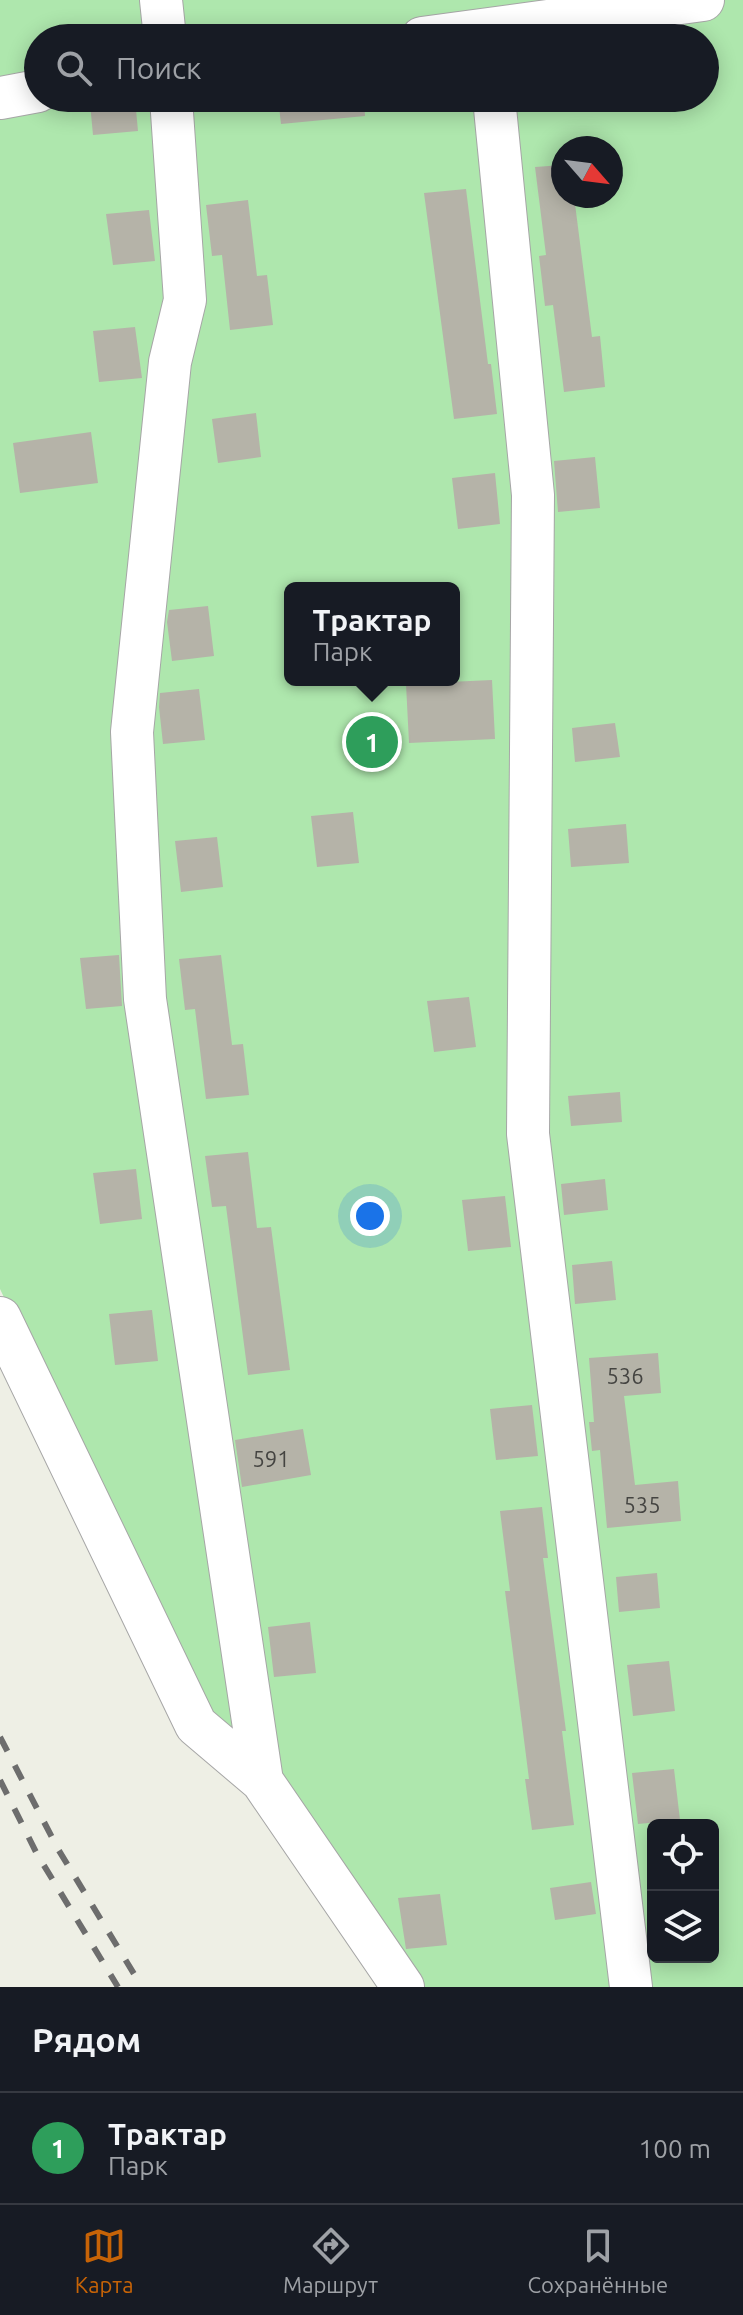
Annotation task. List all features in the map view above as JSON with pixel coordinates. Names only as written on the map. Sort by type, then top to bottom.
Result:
[{"type":"street","points":[[161,0],[164,24]]},
{"type":"street","points":[[488,23],[703,0]]},
{"type":"street","points":[[0,98],[24,94]]},
{"type":"street","points":[[172,112],[185,300],[170,362],[132,732],[145,999],[262,1781]]},
{"type":"street","points":[[495,112],[533,495],[528,1134],[631,1987]]},
{"type":"street","points":[[0,1318],[196,1725],[262,1781],[403,1987]]},
{"type":"green space","points":[[0,0],[743,0],[743,1987],[418,1987],[206,1718],[0,1289]]},
{"type":"building","points":[[91,112],[136,112],[138,131],[93,135]]},
{"type":"building","points":[[280,112],[365,112],[365,116],[281,124]]},
{"type":"building","points":[[551,166],[551,208],[576,208],[592,337],[600,336],[605,387],[564,392],[553,305],[545,306],[539,256],[546,255],[535,167]]},
{"type":"building","points":[[466,189],[497,414],[454,419],[424,193]]},
{"type":"building","points":[[248,200],[257,276],[267,275],[273,325],[230,330],[222,255],[212,256],[206,205]]},
{"type":"building","points":[[149,210],[155,261],[113,265],[106,214]]},
{"type":"building","points":[[135,327],[142,378],[99,382],[93,331]]},
{"type":"building","points":[[256,413],[261,457],[218,463],[212,419]]},
{"type":"building","points":[[91,432],[98,483],[20,493],[13,443]]},
{"type":"building","points":[[595,457],[600,508],[558,512],[554,461]]},
{"type":"building","points":[[495,473],[500,524],[458,529],[452,478]]},
{"type":"building","points":[[208,606],[214,656],[172,661],[167,622],[169,610]]},
{"type":"building","points":[[492,680],[495,739],[409,743],[406,686],[460,686],[460,681]]},
{"type":"building","points":[[199,689],[205,740],[163,744],[160,693]]},
{"type":"building","points":[[615,723],[620,757],[575,762],[572,728]]},
{"type":"building","points":[[353,812],[359,863],[317,867],[311,816]]},
{"type":"building","points":[[626,824],[629,863],[571,867],[568,829]]},
{"type":"building","points":[[217,837],[223,887],[181,892],[175,841]]},
{"type":"building","points":[[119,955],[122,1006],[86,1009],[80,958]]},
{"type":"building","points":[[221,955],[232,1045],[243,1044],[249,1095],[206,1099],[195,1009],[185,1010],[179,959]]},
{"type":"building","points":[[469,997],[476,1047],[434,1052],[427,1001]]},
{"type":"building","points":[[620,1092],[622,1122],[571,1126],[568,1096]]},
{"type":"building","points":[[248,1152],[257,1228],[271,1227],[290,1370],[248,1375],[226,1206],[212,1207],[205,1156]]},
{"type":"building","points":[[136,1169],[142,1219],[100,1224],[93,1173]]},
{"type":"building","points":[[605,1179],[608,1210],[564,1215],[561,1184]]},
{"type":"building","points":[[505,1196],[511,1247],[468,1251],[462,1200]]},
{"type":"building","points":[[612,1261],[616,1300],[575,1304],[572,1265]]},
{"type":"building","points":[[152,1310],[158,1361],[115,1365],[109,1314]]},
{"type":"building","points":[[658,1353],[661,1393],[624,1396],[635,1485],[678,1481],[681,1521],[607,1528],[600,1450],[592,1451],[589,1422],[594,1422],[589,1358]]},
{"type":"building","points":[[532,1405],[538,1456],[496,1460],[490,1409]]},
{"type":"building","points":[[303,1429],[311,1475],[242,1487],[235,1440]]},
{"type":"building","points":[[542,1507],[548,1558],[543,1558],[566,1731],[562,1731],[574,1825],[532,1830],[525,1779],[529,1779],[505,1591],[510,1591],[500,1511]]},
{"type":"building","points":[[657,1573],[660,1608],[619,1612],[616,1577]]},
{"type":"building","points":[[310,1622],[316,1673],[274,1677],[268,1627]]},
{"type":"building","points":[[669,1661],[675,1711],[633,1716],[627,1665]]},
{"type":"building","points":[[674,1769],[680,1819],[647,1819],[647,1823],[638,1824],[632,1773]]},
{"type":"building","points":[[591,1882],[596,1914],[555,1920],[550,1888]]},
{"type":"building","points":[[440,1894],[447,1945],[406,1949],[398,1898]]},
{"type":"railway","points":[[0,1737],[58,1849],[142,1987]]},
{"type":"railway","points":[[0,1780],[37,1854],[118,1987]]},
{"type":"place","name":"Трактар","points":[[372,742]]}]
